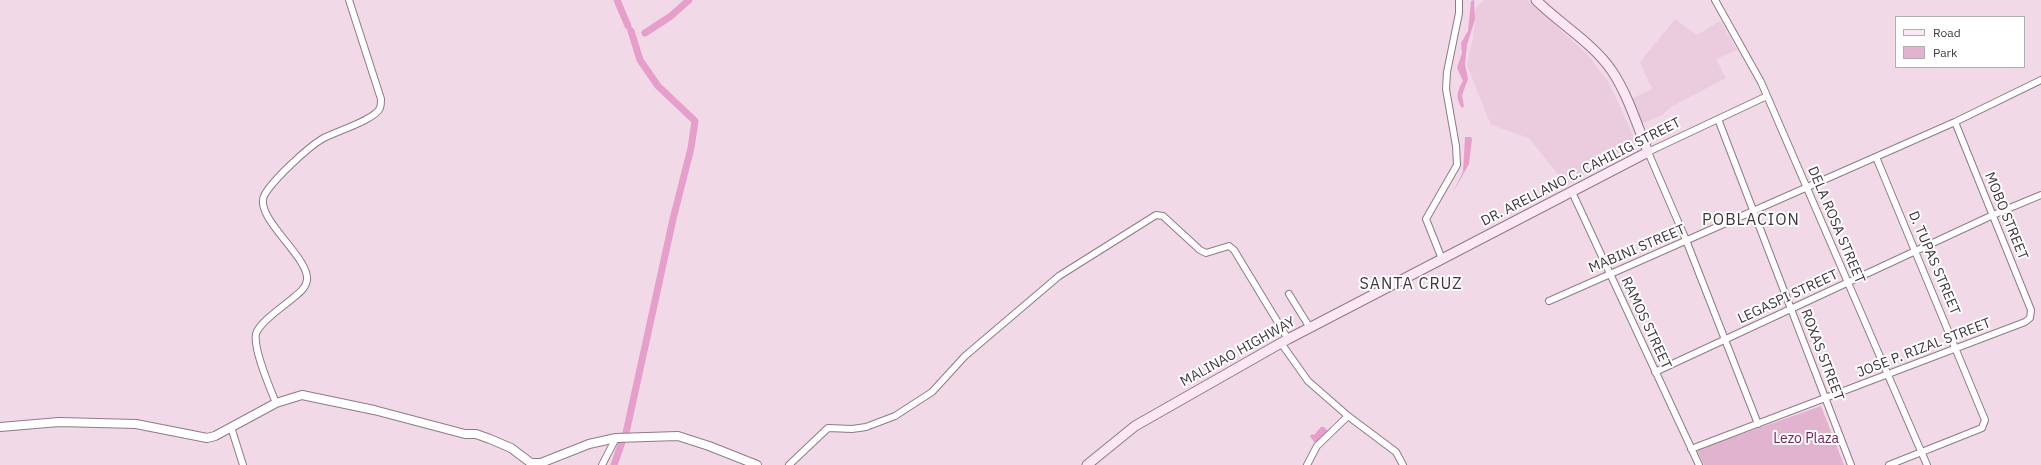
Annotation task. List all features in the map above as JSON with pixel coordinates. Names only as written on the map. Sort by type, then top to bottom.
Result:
[{"type":"main road","points":[[1536,0],[1598,55],[1611,70],[1629,104],[1648,152]]},
{"type":"main road","name":"DR. ARELLANO C. CAHILIG STREET","points":[[1410,276],[1648,152]]},
{"type":"main road","name":"MALINAO HIGHWAY","points":[[1087,465],[1135,426],[1285,341],[1410,276]]},
{"type":"street","points":[[276,403],[266,378],[257,345],[256,333],[264,321],[304,289],[307,280],[306,268],[280,235],[265,210],[262,200],[264,194],[278,180],[322,140],[372,116],[380,109],[381,99],[349,0]]},
{"type":"street","points":[[1442,259],[1426,219],[1457,165],[1456,146],[1446,89],[1447,72],[1459,13],[1459,0]]},
{"type":"street","name":"DELA ROSA STREET","points":[[1715,0],[1761,82],[1926,465]]},
{"type":"street","name":"MABINI STREET","points":[[1549,301],[1955,122],[2041,80]]},
{"type":"street","name":"DR. ARELLANO C. CAHILIG STREET","points":[[1648,152],[1767,96]]},
{"type":"street","name":"ROXAS STREET","points":[[1718,119],[1851,465]]},
{"type":"street","name":"MOBO STREET","points":[[1955,122],[2031,310],[2030,318]]},
{"type":"street","points":[[1648,152],[1686,240],[1758,424]]},
{"type":"street","name":"D. TUPAS STREET","points":[[1876,157],[1985,418],[1985,423],[1982,428],[1921,452]]},
{"type":"street","name":"RAMOS STREET","points":[[1572,192],[1698,465]]},
{"type":"street","name":"LEGASPI STREET","points":[[1656,372],[1916,250],[2041,195]]},
{"type":"street","points":[[789,465],[828,428],[852,429],[866,427],[895,416],[932,392],[965,356],[1059,276],[1156,215],[1162,216],[1200,250],[1206,253],[1229,246],[1234,250],[1308,381],[1348,416],[1396,452],[1403,465]]},
{"type":"street","points":[[1289,294],[1310,328]]},
{"type":"street","name":"JOSE P. RIZAL STREET","points":[[1691,449],[2025,322],[2030,318]]},
{"type":"street","points":[[0,427],[59,422],[136,424],[207,438],[276,403],[302,395],[374,410],[465,434],[476,434],[511,448],[531,463],[541,463],[589,444],[616,438],[678,436],[709,446],[757,465]]},
{"type":"street","points":[[1307,465],[1317,446],[1348,416]]},
{"type":"street","points":[[231,427],[243,465]]},
{"type":"street","points":[[602,465],[616,438]]},
{"type":"street","points":[[1889,465],[1921,452]]},
{"type":"shaded area","points":[[1474,0],[1475,19],[1467,45],[1465,64],[1468,79],[1462,95],[1464,106],[1462,108],[1458,101],[1458,94],[1459,88],[1463,81],[1457,68],[1462,53],[1461,43],[1468,31],[1471,1]]},
{"type":"shaded area","points":[[1484,0],[1527,0],[1588,55],[1609,83],[1635,140],[1634,147],[1566,185],[1529,138],[1491,125],[1467,65],[1473,38],[1475,9]]},
{"type":"shaded area","points":[[1675,19],[1697,35],[1720,21],[1737,50],[1716,59],[1726,78],[1671,107],[1662,115],[1641,124],[1631,99],[1652,89],[1640,62]]},
{"type":"shaded area","points":[[1465,137],[1471,137],[1472,139],[1469,164],[1452,194],[1463,172]]},
{"type":"shaded area","points":[[1321,427],[1324,427],[1329,432],[1318,444],[1314,442],[1310,436],[1312,434],[1314,435]]},
{"type":"green space","name":"Lezo Plaza","points":[[1821,406],[1844,465],[1704,465],[1697,450]]},
{"type":"waterway","points":[[617,0],[628,26]]},
{"type":"waterway","points":[[645,33],[671,16],[689,0]]},
{"type":"waterway","points":[[626,433],[673,219],[691,148],[695,121],[658,86],[640,60],[631,31]]},
{"type":"waterway","points":[[614,465],[622,442]]},
{"type":"district","name":"POBLACION","points":[[1751,220]]},
{"type":"district","name":"SANTA CRUZ","points":[[1411,284]]}]
